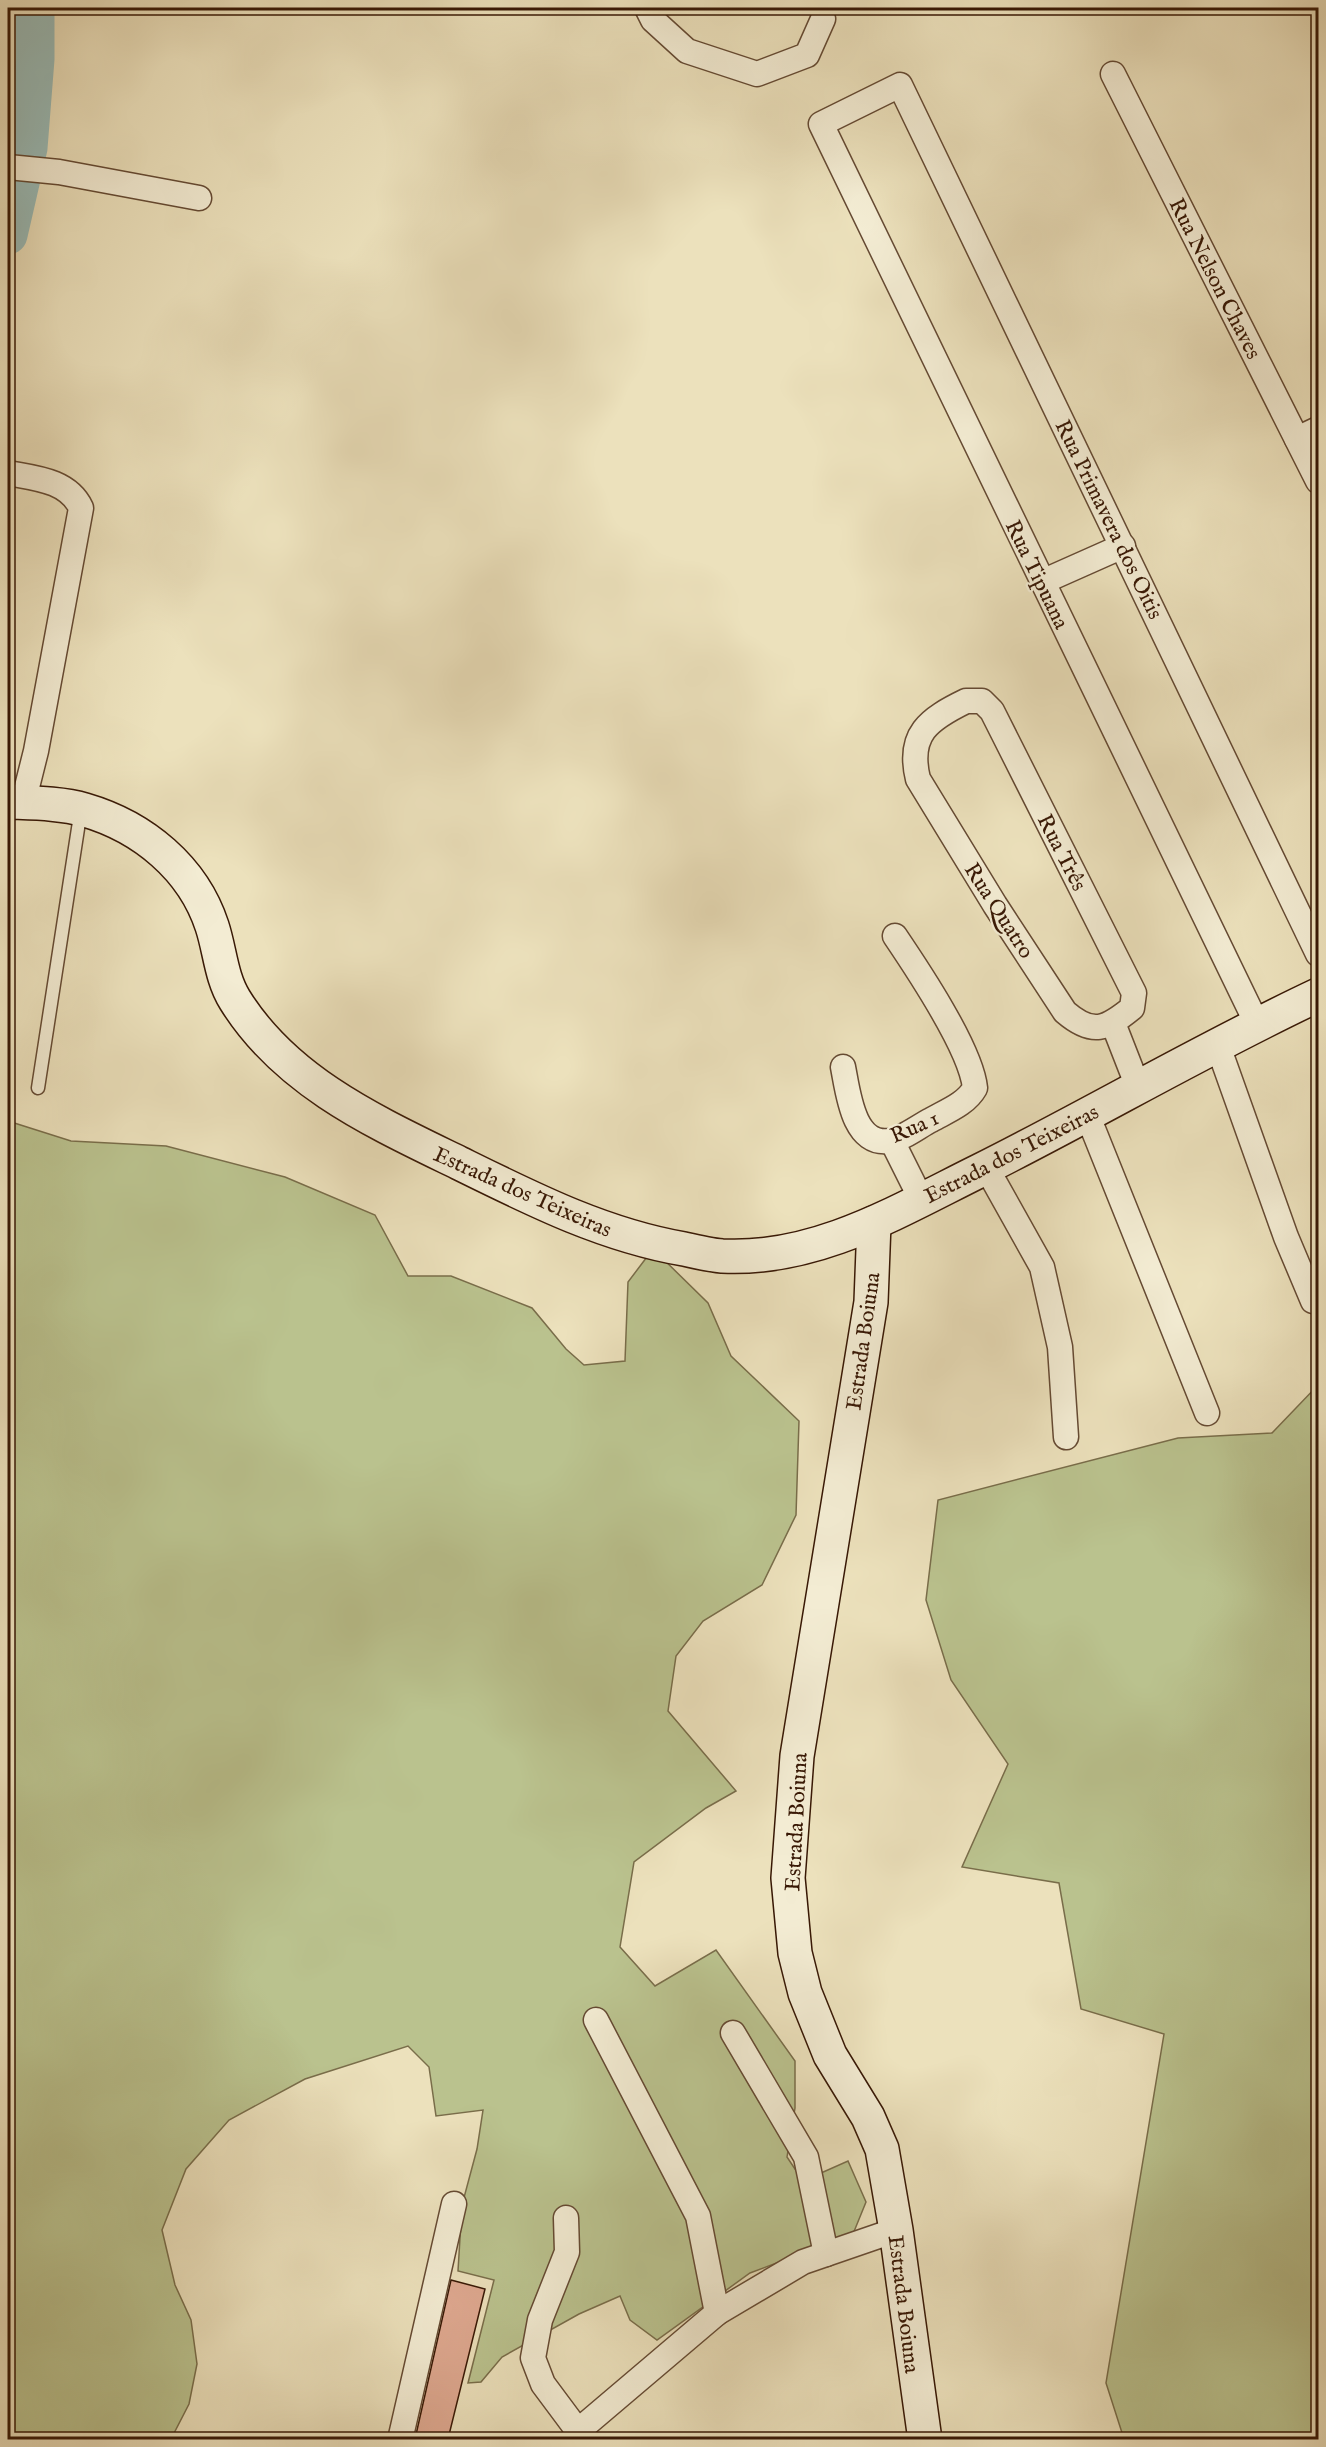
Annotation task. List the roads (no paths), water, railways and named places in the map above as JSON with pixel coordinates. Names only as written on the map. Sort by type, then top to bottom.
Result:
[{"type":"street","points":[[647,8],[653,20],[687,51],[757,74],[807,56],[823,19]]},
{"type":"street","name":"Rua Nelson Chaves","points":[[1113,74],[1318,481]]},
{"type":"street","name":"Rua Primavera dos Oitis","points":[[821,124],[900,85],[1318,954]]},
{"type":"street","name":"Rua Tipuana","points":[[821,124],[1257,1024]]},
{"type":"street","points":[[12,167],[59,172],[199,198]]},
{"type":"street","points":[[1297,439],[1318,429]]},
{"type":"street","points":[[8,473],[45,480],[63,488],[72,495],[81,508],[36,751],[15,802]]},
{"type":"street","points":[[1042,582],[1123,546]]},
{"type":"street","name":"Rua Três","points":[[918,779],[913,759],[924,729],[939,714],[966,701],[982,701],[992,711],[1134,993],[1132,1008],[1103,1026]]},
{"type":"street","name":"Rua Quatro","points":[[918,779],[995,905],[1065,1012],[1081,1026],[1103,1026]]},
{"type":"street","name":"Estrada dos Teixeiras","points":[[15,802],[81,808],[118,821],[154,843],[188,876],[212,923],[228,989],[251,1025],[298,1072],[346,1106],[538,1202],[605,1230],[654,1244],[720,1256],[769,1255],[816,1245],[874,1223],[986,1167],[1257,1024],[1318,995]]},
{"type":"street","name":"Rua 1","points":[[843,1067],[849,1102],[862,1130],[877,1141],[892,1141],[960,1104],[975,1088],[973,1072],[932,994],[895,936]]},
{"type":"street","points":[[1103,1026],[1138,1087]]},
{"type":"street","points":[[1218,1046],[1286,1237],[1313,1301]]},
{"type":"street","points":[[1087,1114],[1208,1413]]},
{"type":"street","points":[[892,1141],[921,1199]]},
{"type":"street","points":[[986,1167],[1042,1267],[1060,1347],[1066,1437]]},
{"type":"street","name":"Estrada Boiuna","points":[[874,1223],[871,1302],[797,1756],[788,1878],[795,1953],[805,1993],[830,2055],[868,2117],[882,2149],[896,2230],[925,2439]]},
{"type":"street","points":[[596,2020],[698,2216],[717,2313]]},
{"type":"street","points":[[733,2033],[806,2157],[826,2254]]},
{"type":"street","points":[[400,2439],[454,2204]]},
{"type":"street","points":[[566,2218],[567,2252],[540,2320],[533,2358],[543,2384],[575,2435],[717,2313],[803,2262],[896,2230]]},
{"type":"lane","points":[[38,1088],[81,808]]},
{"type":"waterway","points":[[8,235],[28,148],[35,59],[35,8]]}]
